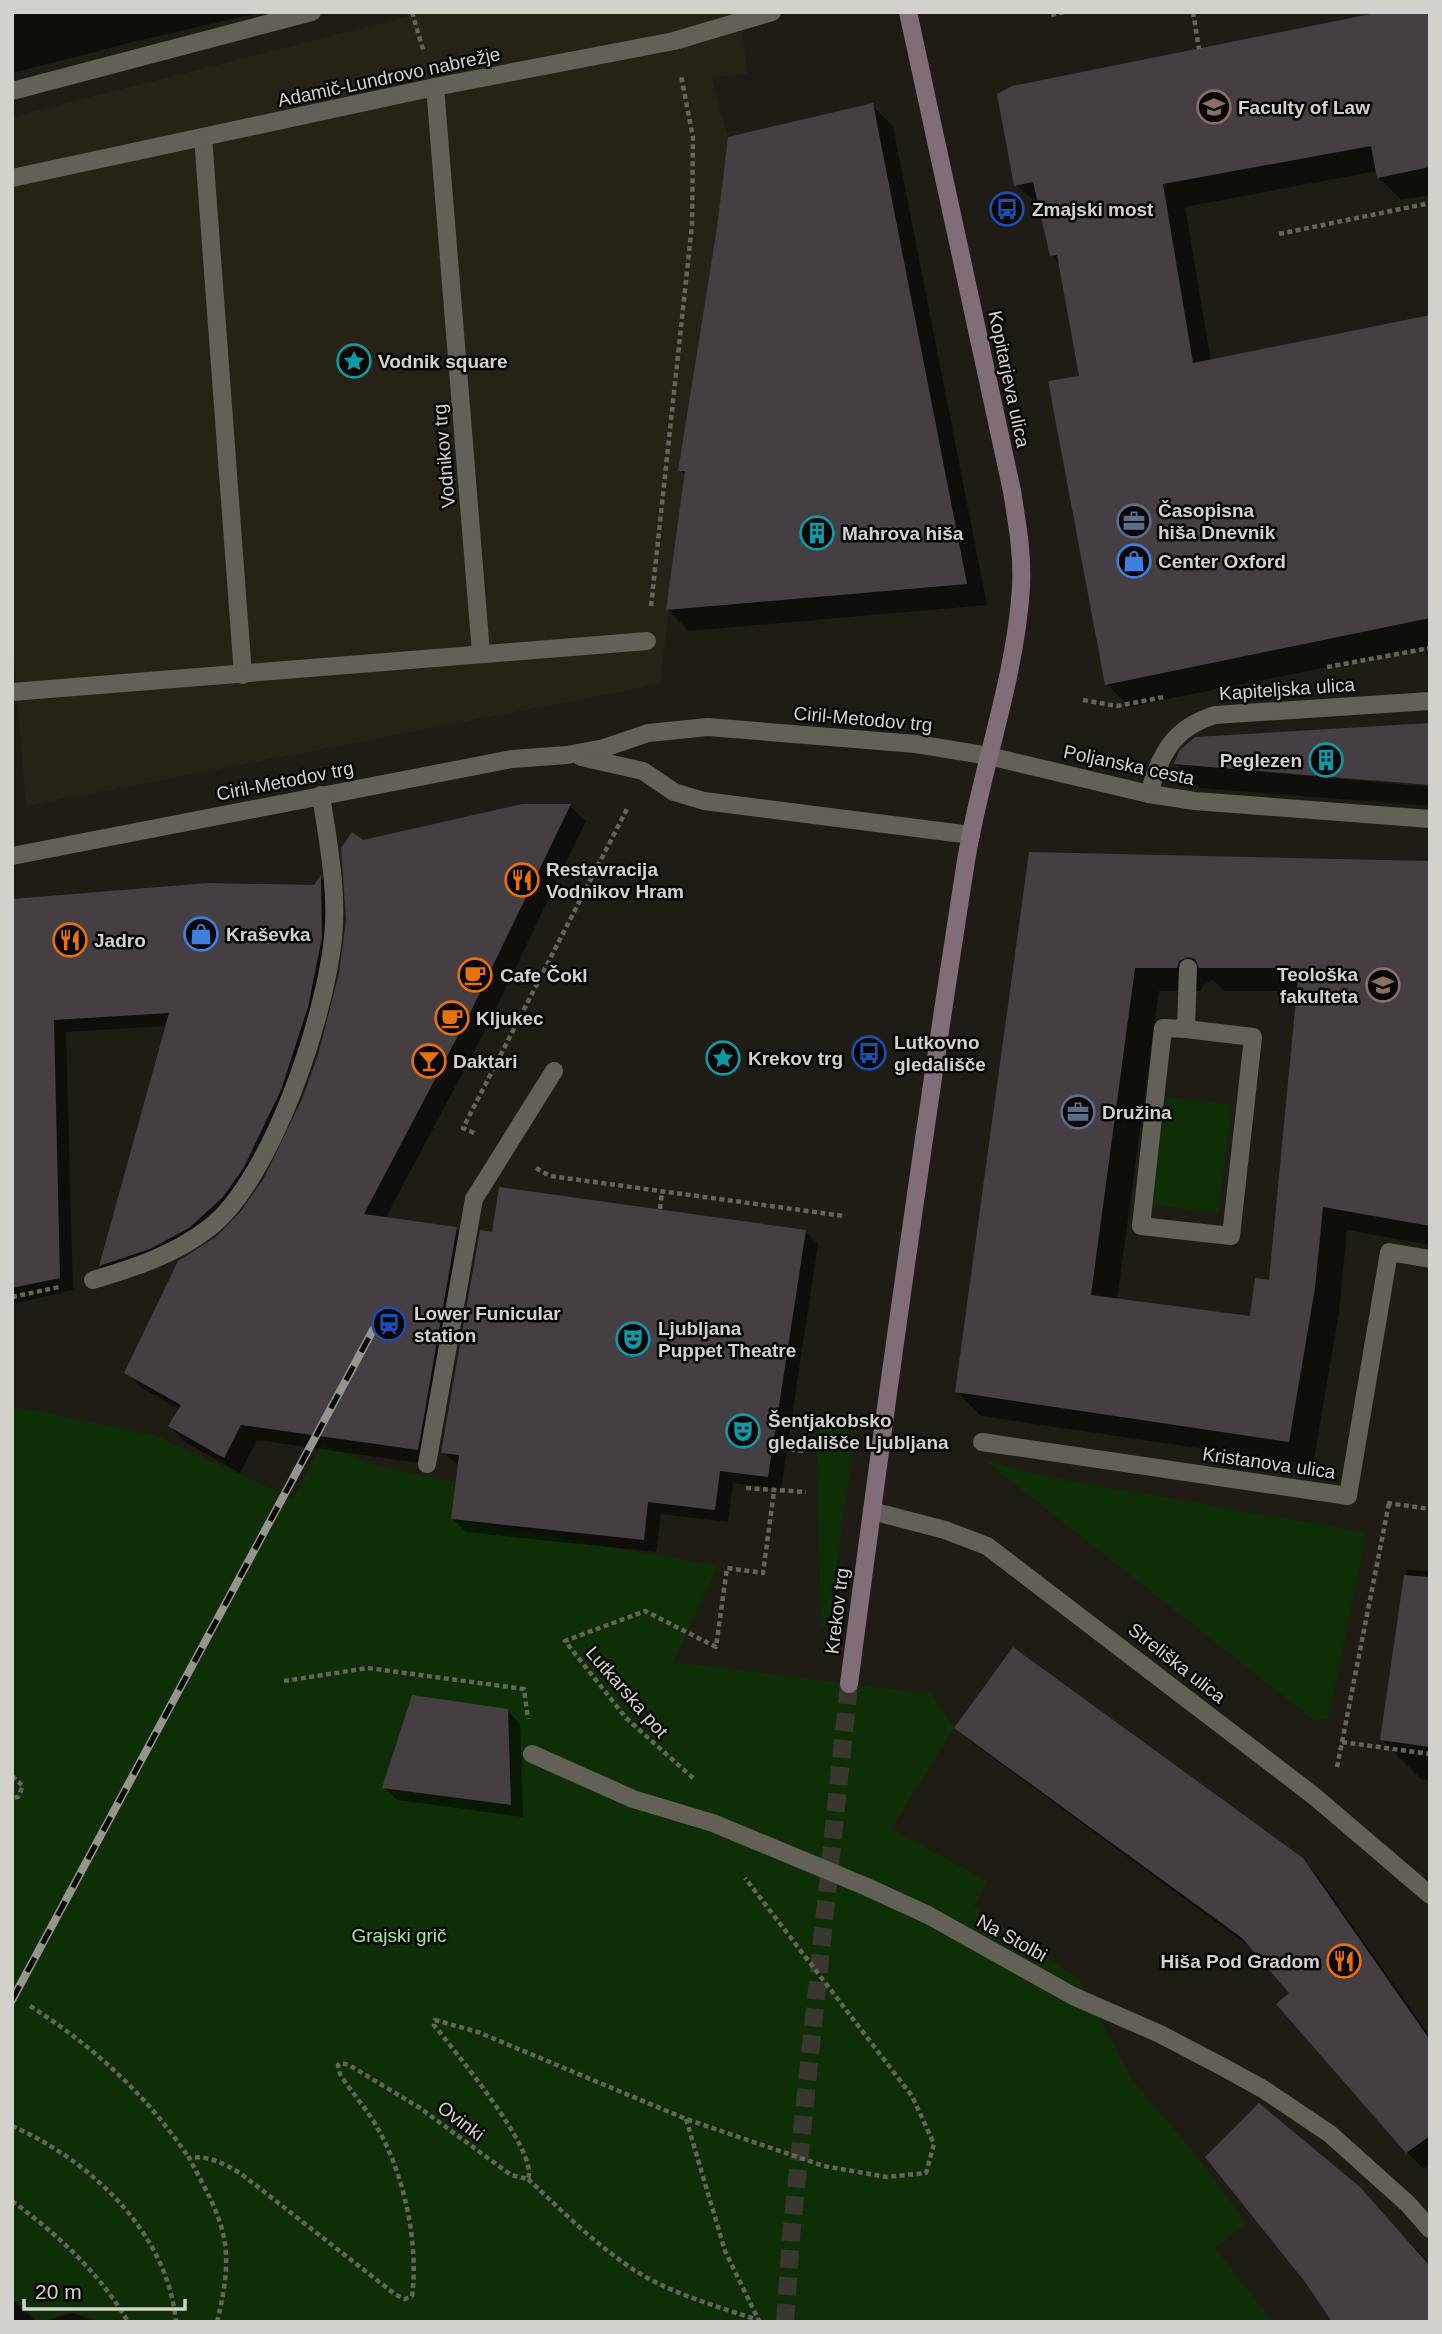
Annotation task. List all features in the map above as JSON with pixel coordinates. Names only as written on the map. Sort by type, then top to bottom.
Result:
[{"type":"main road","name":"Kopitarjeva ulica","points":[[908,12],[1019,534],[1021,586],[1014,647],[989,756]]},
{"type":"main road","name":"Krekov trg","points":[[849,1684],[971,835],[989,756]]},
{"type":"street","points":[[12,91],[312,12]]},
{"type":"street","name":"Adamič-Lundrovo nabrežje","points":[[12,178],[435,87],[674,41],[741,24],[772,12]]},
{"type":"street","name":"Vodnikov trg","points":[[435,87],[481,653]]},
{"type":"street","points":[[203,137],[243,674]]},
{"type":"street","points":[[12,692],[647,641]]},
{"type":"street","name":"Kapiteljska ulica","points":[[1149,794],[1158,763],[1165,751],[1193,722],[1215,715],[1430,701]]},
{"type":"street","name":"Ciril-Metodov trg","points":[[12,856],[512,760],[567,755],[604,748],[648,733],[708,727],[916,744],[989,756]]},
{"type":"street","name":"Ciril-Metodov trg","points":[[567,755],[603,760],[642,771],[674,792],[704,802],[971,835]]},
{"type":"street","name":"Poljanska cesta","points":[[989,756],[1149,794],[1210,802],[1430,819]]},
{"type":"street","points":[[93,1280],[150,1263],[190,1242],[212,1226],[240,1196],[261,1160],[305,1054],[324,986],[333,937],[333,877],[321,795]]},
{"type":"street","points":[[1186,1029],[1188,968]]},
{"type":"street","points":[[1163,1028],[1186,1029],[1253,1037],[1231,1236],[1141,1226],[1163,1028]]},
{"type":"street","points":[[427,1464],[474,1199],[554,1072]]},
{"type":"street","name":"Kristanova ulica","points":[[982,1441],[1348,1496],[1390,1252],[1430,1259]]},
{"type":"street","name":"Streliška ulica","points":[[872,1511],[945,1530],[987,1546],[1314,1796],[1430,1895]]},
{"type":"street","name":"Na Stolbi","points":[[532,1754],[633,1799],[713,1823],[867,1887],[928,1915],[1073,1996],[1160,2034],[1223,2067],[1275,2096],[1330,2134],[1408,2204],[1430,2229]]},
{"type":"path","points":[[1051,15],[1064,12]]},
{"type":"path","points":[[1194,12],[1199,49]]},
{"type":"path","points":[[647,641],[692,225],[693,137],[674,41]]},
{"type":"path","points":[[1279,234],[1430,203]]},
{"type":"path","points":[[632,800],[463,1128],[550,1176],[844,1216]]},
{"type":"path","points":[[660,1209],[662,1192]]},
{"type":"path","points":[[12,1297],[93,1280]]},
{"type":"path","points":[[773,1448],[804,1451]]},
{"type":"path","points":[[746,1488],[806,1492]]},
{"type":"path","name":"Lutkarska pot","points":[[692,1775],[642,1736],[565,1641],[645,1611],[716,1647],[727,1568],[763,1573],[774,1491]]},
{"type":"path","points":[[1348,1496],[1430,1509]]},
{"type":"path","points":[[1314,1796],[1336,1768],[1389,1503]]},
{"type":"path","points":[[284,1681],[368,1668],[524,1689],[532,1754]]},
{"type":"path","points":[[1342,1742],[1430,1754]]},
{"type":"path","points":[[12,1776],[23,1786],[18,1797],[12,1798]]},
{"type":"path","name":"Ovinki","points":[[189,2158],[201,2156],[216,2159],[240,2173],[396,2295],[405,2299],[412,2296],[415,2275],[409,2225],[395,2168],[377,2127],[349,2088],[338,2065],[349,2065],[420,2108],[510,2175],[528,2179],[531,2171],[527,2158],[500,2113],[434,2025],[435,2020],[478,2032],[686,2119],[824,2166],[887,2177],[926,2173],[934,2144],[912,2096],[739,1869]]},
{"type":"path","points":[[30,2006],[92,2049],[142,2097],[189,2158],[218,2217],[227,2247],[227,2283],[217,2322]]},
{"type":"path","points":[[686,2119],[725,2252],[759,2321]]},
{"type":"path","points":[[12,2126],[64,2153],[116,2199],[144,2235],[164,2270],[176,2322]]},
{"type":"path","points":[[528,2179],[583,2231],[635,2270],[692,2298],[759,2321]]},
{"type":"path","points":[[12,2201],[63,2242],[95,2276],[128,2322]]},
{"type":"shaded area","name":"Vodnik square","points":[[426,12],[739,12],[748,73],[711,77],[728,137],[717,233],[678,470],[685,471],[660,684],[26,806],[12,636],[12,117]]},
{"type":"green space","points":[[1166,1097],[1232,1105],[1218,1213],[1152,1204]]},
{"type":"green space","name":"Grajski grič","points":[[12,1406],[157,1436],[293,1499],[323,1443],[365,1463],[456,1482],[452,1519],[718,1566],[673,1662],[931,1694],[954,1728],[891,1829],[987,1881],[974,1906],[1079,1980],[1133,2081],[1200,2160],[1246,2223],[1215,2248],[1273,2322],[104,2322],[73,2311],[40,2322],[12,2298]]},
{"type":"green space","points":[[816,1411],[857,1416],[828,1628],[821,1627]]},
{"type":"green space","points":[[983,1459],[1043,1476],[1366,1533],[1328,1719],[1314,1720]]},
{"type":"building","points":[[1381,12],[1430,12],[1430,167],[1377,178],[1371,146],[1163,184],[1193,363],[1430,315],[1430,618],[1105,685],[1048,381],[1079,376],[1057,255],[1050,256],[1033,182],[1014,186],[997,94],[1012,86]]},
{"type":"building","points":[[873,103],[967,584],[666,610],[685,471],[678,471],[717,228],[728,137]]},
{"type":"building","name":"Peglezen","points":[[1430,723],[1430,785],[1174,764],[1179,751],[1195,737]]},
{"type":"building","points":[[522,804],[571,804],[472,1009],[364,1214],[457,1227],[418,1450],[241,1425],[224,1458],[168,1426],[181,1405],[124,1373],[178,1261],[216,1237],[241,1211],[264,1178],[302,1099],[318,1055],[339,973],[346,920],[341,848],[352,832],[363,840]]},
{"type":"building","points":[[1029,852],[1430,861],[1430,1226],[1323,1207],[1315,1288],[1289,1442],[955,1392]],"holes":[[[1188,957],[1195,959],[1199,968],[1299,968],[1269,1280],[1255,1278],[1250,1316],[1091,1295],[1135,968],[1177,968],[1179,961]]]},
{"type":"building","points":[[321,875],[322,937],[308,1007],[281,1090],[244,1167],[223,1197],[189,1228],[150,1249],[99,1266],[169,1013],[54,1020],[60,1278],[12,1288],[12,899],[208,883],[314,885]]},
{"type":"building","name":"Ljubljana Puppet Theatre","points":[[499,1187],[806,1230],[768,1477],[720,1471],[715,1510],[648,1502],[644,1540],[451,1519],[459,1455],[441,1453],[480,1230],[492,1232]]},
{"type":"building","points":[[1404,1575],[1430,1577],[1430,1747],[1380,1740]]},
{"type":"building","points":[[1013,1647],[1303,1858],[1430,2040],[1430,2136],[1406,2153],[1276,2004],[1289,1993],[1242,1938],[954,1728]]},
{"type":"building","points":[[412,1695],[508,1709],[511,1805],[382,1788]]},
{"type":"building","points":[[1259,2103],[1360,2187],[1430,2266],[1430,2322],[1332,2322],[1305,2282],[1205,2157]]},
{"type":"tunnel","points":[[785,2322],[791,2236],[849,1684]]},
{"type":"railway","points":[[12,2000],[373,1330]]},
{"type":"place","name":"Faculty of Law","points":[[1214,107]]},
{"type":"place","name":"Zmajski most","points":[[1007,209]]},
{"type":"place","name":"Vodnik square","points":[[354,361]]},
{"type":"place","name":"Časopisna hiša Dnevnik","points":[[1134,521]]},
{"type":"place","name":"Mahrova hiša","points":[[817,533]]},
{"type":"place","name":"Center Oxford","points":[[1134,561]]},
{"type":"place","name":"Peglezen","points":[[1326,760]]},
{"type":"place","name":"Restavracija Vodnikov Hram","points":[[522,880]]},
{"type":"place","name":"Kraševka","points":[[201,934]]},
{"type":"place","name":"Jadro","points":[[70,940]]},
{"type":"place","name":"Cafe Čokl","points":[[475,975]]},
{"type":"place","name":"Teološka fakulteta","points":[[1383,985]]},
{"type":"place","name":"Kljukec","points":[[452,1018]]},
{"type":"place","name":"Lutkovno gledališče","points":[[869,1053]]},
{"type":"place","name":"Krekov trg","points":[[723,1058]]},
{"type":"place","name":"Daktari","points":[[429,1061]]},
{"type":"place","name":"Družina","points":[[1078,1112]]},
{"type":"place","name":"Lower Funicular station","points":[[389,1324]]},
{"type":"place","name":"Ljubljana Puppet Theatre","points":[[633,1339]]},
{"type":"place","name":"Šentjakobsko gledališče Ljubljana","points":[[743,1431]]},
{"type":"place","name":"Hiša Pod Gradom","points":[[1344,1961]]}]
